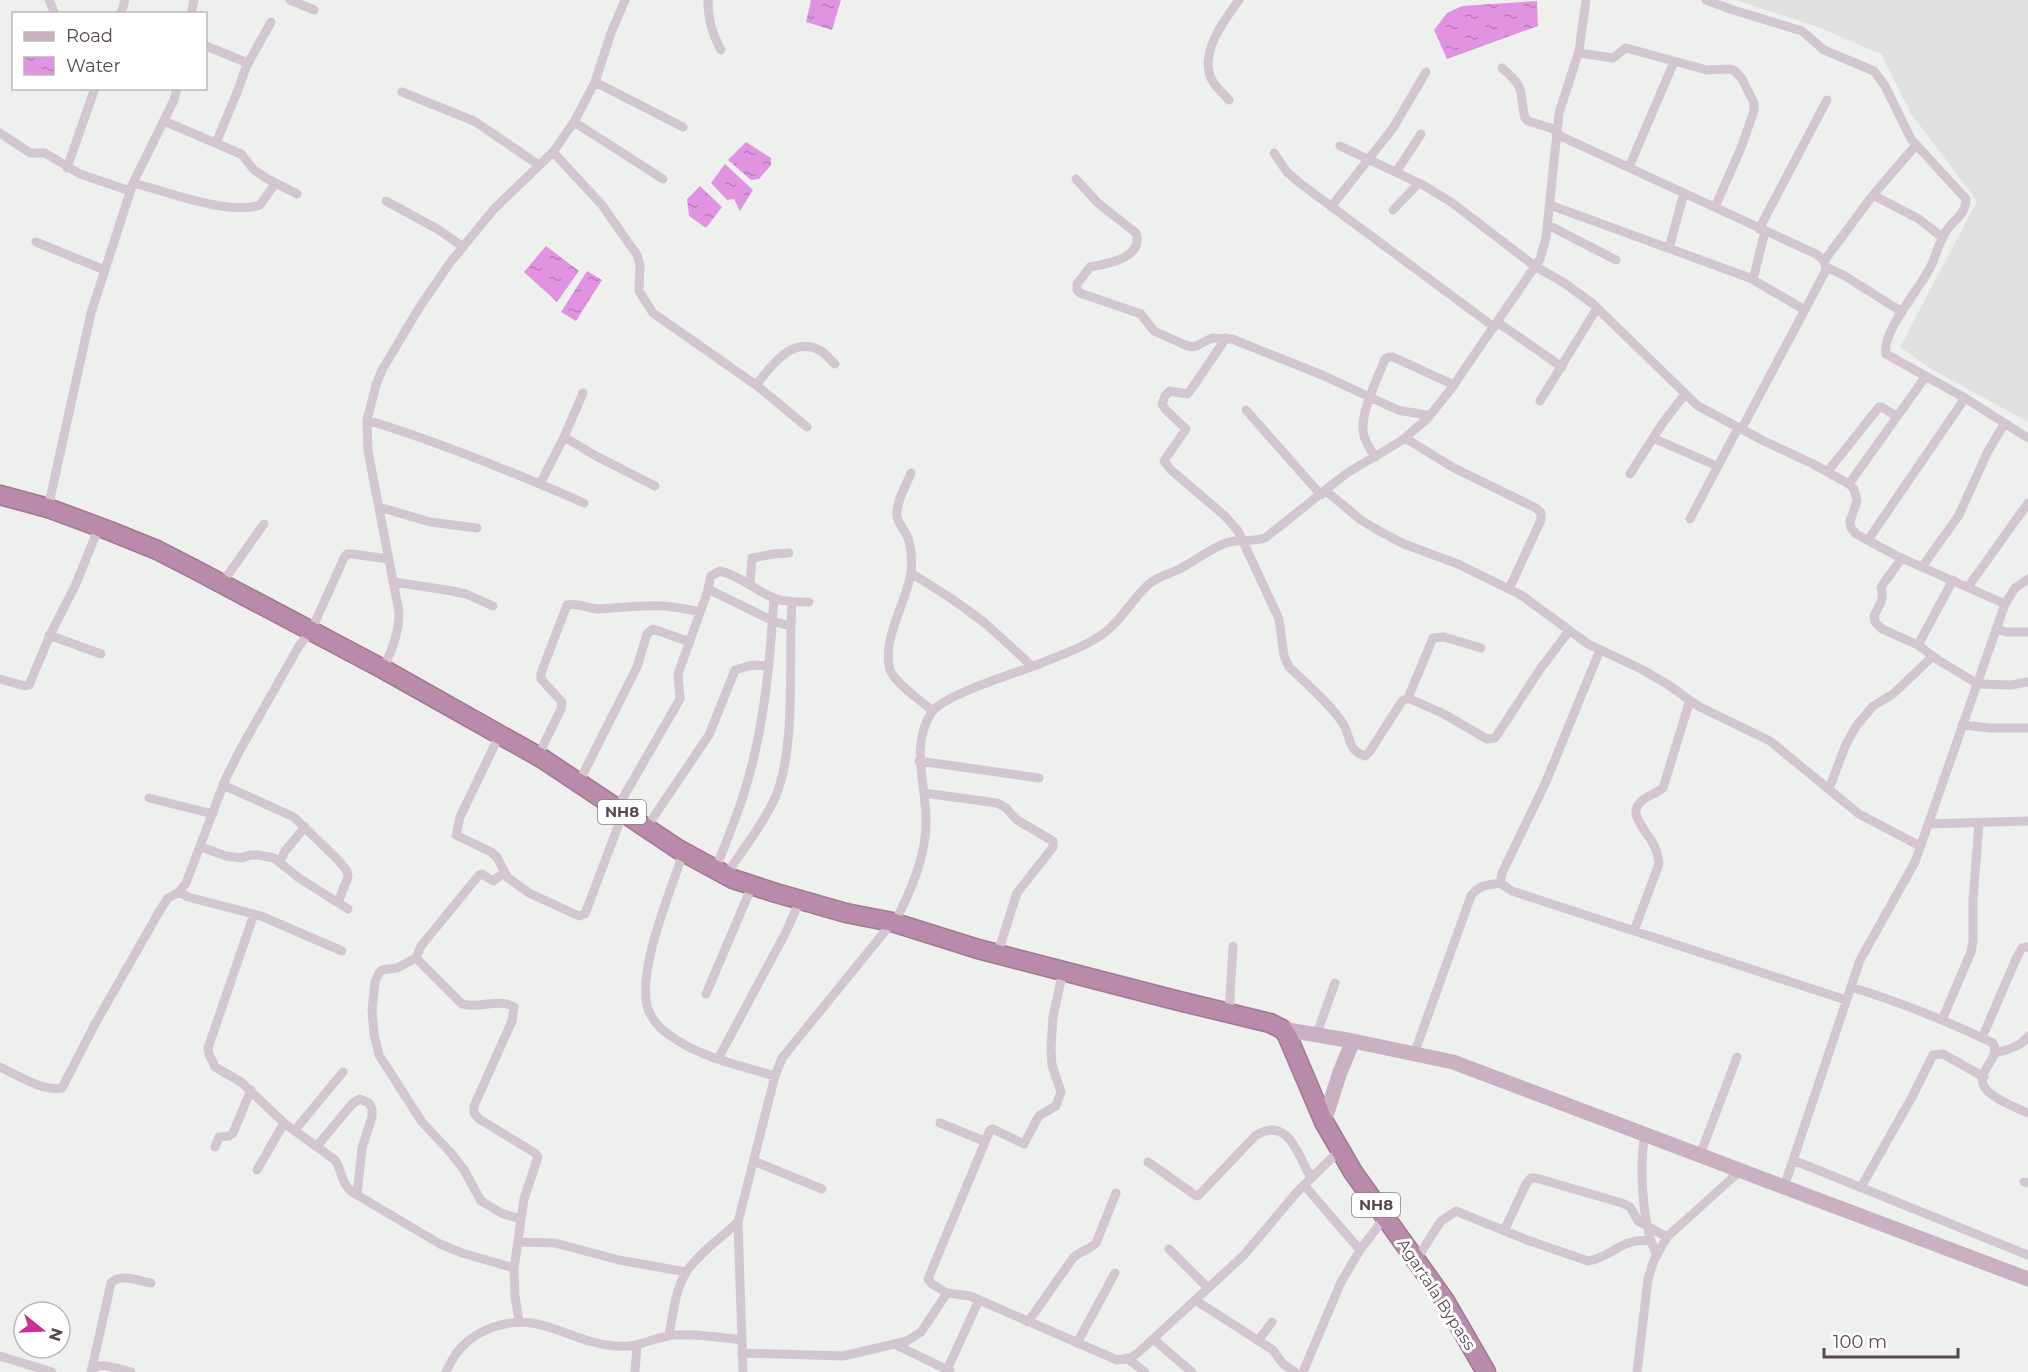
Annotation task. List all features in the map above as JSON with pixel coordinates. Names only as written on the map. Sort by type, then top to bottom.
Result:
[{"type":"highway","name":"NH8","points":[[0,495],[48,508],[99,527],[157,550],[222,583],[383,669],[538,756],[683,853],[720,873],[752,886],[800,900],[892,922],[935,937],[1063,971],[1270,1023],[1282,1029]]},
{"type":"highway","name":"Agartala Bypass","points":[[1282,1029],[1291,1044],[1324,1122],[1340,1150],[1384,1217],[1445,1301],[1486,1372]]},
{"type":"main road","points":[[1282,1029],[1453,1062],[2028,1279]]},
{"type":"main road","points":[[1324,1122],[1353,1041]]},
{"type":"street","points":[[290,0],[314,10]]},
{"type":"street","points":[[383,669],[393,648],[399,625],[399,612],[368,451],[367,420],[376,385],[382,370],[419,308],[449,264],[494,209],[553,152],[574,122],[595,82],[611,33],[625,0]]},
{"type":"street","points":[[708,0],[710,29],[721,50]]},
{"type":"street","points":[[1228,100],[1213,81],[1208,70],[1209,56],[1216,36],[1239,0]]},
{"type":"street","points":[[743,1372],[738,1222],[775,1076],[783,1058],[892,922],[903,904],[922,854],[926,823],[919,761],[920,745],[933,711],[942,703],[967,691],[1072,650],[1104,633],[1149,584],[1219,546],[1227,542],[1265,538],[1347,473],[1405,438],[1429,416],[1454,385],[1536,267],[1543,252],[1548,225],[1559,113],[1579,53],[1586,0]]},
{"type":"street","points":[[1706,0],[1802,30],[1824,51],[1874,71],[1885,86],[1911,139],[1966,199],[1963,214],[1947,230],[1925,277],[1902,312],[1885,344],[1886,354],[1965,398],[2028,438]]},
{"type":"street","points":[[216,143],[248,63],[271,22]]},
{"type":"street","points":[[207,46],[248,63]]},
{"type":"street","points":[[1579,53],[1613,58],[1626,48],[1707,69],[1735,71],[1754,103],[1754,111],[1741,148],[1715,207]]},
{"type":"street","points":[[1629,167],[1674,62]]},
{"type":"street","points":[[1502,68],[1514,78],[1520,87],[1525,118],[1528,121],[1557,132],[1816,254],[1825,264],[1902,312]]},
{"type":"street","points":[[1331,207],[1409,103],[1426,72]]},
{"type":"street","points":[[595,82],[683,127]]},
{"type":"street","points":[[67,168],[93,90]]},
{"type":"street","points":[[48,508],[91,313],[132,187],[164,121],[175,90]]},
{"type":"street","points":[[402,92],[474,121],[539,165]]},
{"type":"street","points":[[1753,280],[1762,230],[1827,100]]},
{"type":"street","points":[[164,121],[241,153],[254,170],[275,184],[297,194]]},
{"type":"street","points":[[574,122],[663,179]]},
{"type":"street","points":[[0,133],[30,153],[45,153],[67,168],[132,187],[240,209],[260,205],[275,184]]},
{"type":"street","points":[[1396,172],[1421,134]]},
{"type":"street","points":[[1340,146],[1419,183],[1450,202],[1536,267],[1563,282],[1597,308],[1698,406],[1739,429],[1828,471],[1849,484],[1854,489],[1857,501],[1850,521],[1851,528],[1856,534],[1902,558],[2005,603]]},
{"type":"street","points":[[1690,519],[1717,466],[1805,310],[1825,264],[1873,195],[1917,146]]},
{"type":"street","points":[[553,152],[602,206],[631,246],[639,264],[639,291],[653,313],[756,385],[807,428]]},
{"type":"street","points":[[1274,153],[1287,172],[1331,207],[1495,325],[1562,367]]},
{"type":"street","points":[[1076,179],[1098,203],[1136,233],[1138,238],[1137,244],[1123,258],[1108,264],[1090,267],[1077,284],[1077,290],[1080,293],[1141,314],[1154,331],[1191,347],[1212,338],[1226,338],[1273,355],[1406,413],[1420,413],[1429,416]]},
{"type":"street","points":[[1393,210],[1419,183]]},
{"type":"street","points":[[1669,248],[1684,193]]},
{"type":"street","points":[[1873,195],[1919,219],[1943,238]]},
{"type":"street","points":[[386,201],[439,230],[463,247]]},
{"type":"street","points":[[1550,205],[1753,280],[1805,310]]},
{"type":"street","points":[[1548,225],[1616,260]]},
{"type":"street","points":[[36,242],[105,270]]},
{"type":"street","points":[[1540,401],[1597,308]]},
{"type":"street","points":[[1226,338],[1190,392],[1187,394],[1170,392],[1165,396],[1162,404],[1185,425],[1186,429],[1164,460],[1171,470],[1225,516],[1238,531],[1279,619],[1284,656],[1289,667],[1344,725],[1350,745],[1357,754],[1365,756],[1370,751],[1402,701],[1408,698],[1433,638],[1444,637],[1481,648]]},
{"type":"street","points":[[756,385],[780,356],[796,347],[821,351],[835,364]]},
{"type":"street","points":[[1375,457],[1362,427],[1370,397],[1385,359],[1389,357],[1454,385]]},
{"type":"street","points":[[1849,484],[1926,376]]},
{"type":"street","points":[[540,484],[583,393]]},
{"type":"street","points":[[1630,474],[1685,394]]},
{"type":"street","points":[[1868,540],[1965,398]]},
{"type":"street","points":[[1828,471],[1879,407],[1896,416]]},
{"type":"street","points":[[1246,410],[1324,493],[1361,520],[1404,544],[1458,564],[1509,589],[1588,644],[1650,674],[1698,706],[1770,741],[1859,814],[1920,846]]},
{"type":"street","points":[[367,420],[419,436],[584,503]]},
{"type":"street","points":[[1922,567],[1959,514],[2005,423]]},
{"type":"street","points":[[564,436],[596,456],[655,486]]},
{"type":"street","points":[[1405,438],[1454,468],[1528,504],[1540,513],[1538,526],[1509,589]]},
{"type":"street","points":[[1653,438],[1717,466]]},
{"type":"street","points":[[911,473],[897,510],[897,518],[908,539],[911,551],[910,573],[890,643],[889,661],[891,672],[896,679],[933,711]]},
{"type":"street","points":[[1968,587],[2028,503]]},
{"type":"street","points":[[379,507],[430,522],[477,528]]},
{"type":"street","points":[[222,583],[264,524]]},
{"type":"street","points":[[0,679],[29,685],[49,635],[75,586],[99,527]]},
{"type":"street","points":[[750,584],[752,558],[789,553]]},
{"type":"street","points":[[0,1067],[50,1088],[63,1088],[95,1024],[159,912],[168,898],[179,892],[186,883],[223,785],[240,750],[299,646],[311,631],[347,554],[389,559]]},
{"type":"street","points":[[1902,558],[1883,582],[1881,605],[1874,616],[1875,622],[1882,629],[1918,645],[1978,684],[2011,685],[2028,682]]},
{"type":"street","points":[[499,736],[460,817],[456,835],[491,852],[497,857],[504,873],[514,883],[542,901],[582,916],[585,914],[597,884],[620,810],[680,699],[678,674],[711,576],[720,572],[731,574],[774,598],[792,602],[809,602]]},
{"type":"street","points":[[910,573],[985,623],[1032,666]]},
{"type":"street","points":[[1784,1187],[1860,960],[1915,862],[2005,603],[2015,588],[2028,579]]},
{"type":"street","points":[[1918,645],[1953,580]]},
{"type":"street","points":[[394,582],[466,594],[493,606]]},
{"type":"street","points":[[708,590],[773,621],[790,626]]},
{"type":"street","points":[[720,873],[745,791],[757,737],[769,666],[774,598]]},
{"type":"street","points":[[720,873],[774,799],[783,774],[789,713],[792,602]]},
{"type":"street","points":[[538,756],[561,709],[562,702],[543,683],[541,673],[567,605],[597,609],[661,604],[700,612]]},
{"type":"street","points":[[579,782],[637,667],[647,634],[653,629],[690,642]]},
{"type":"street","points":[[1996,629],[2007,632],[2028,632]]},
{"type":"street","points":[[1408,698],[1444,714],[1486,739],[1495,738],[1541,668],[1569,631]]},
{"type":"street","points":[[49,635],[101,654]]},
{"type":"street","points":[[1500,883],[1502,873],[1545,783],[1600,650]]},
{"type":"street","points":[[1829,789],[1846,744],[1857,725],[1873,706],[1893,693],[1933,656]]},
{"type":"street","points":[[645,828],[709,735],[735,670],[752,665],[769,666]]},
{"type":"street","points":[[1634,931],[1659,864],[1652,839],[1636,817],[1636,810],[1640,802],[1663,788],[1690,700]]},
{"type":"street","points":[[1962,725],[2028,728]]},
{"type":"street","points":[[919,761],[1039,778]]},
{"type":"street","points":[[223,785],[282,810],[304,827],[347,872],[346,883],[338,903]]},
{"type":"street","points":[[924,793],[1002,805],[1017,820],[1053,841],[1053,847],[1017,893],[998,952]]},
{"type":"street","points":[[149,798],[213,814]]},
{"type":"street","points":[[1928,824],[2028,821]]},
{"type":"street","points":[[1942,1020],[1971,952],[1979,823]]},
{"type":"street","points":[[280,862],[285,851],[304,827]]},
{"type":"street","points":[[201,847],[226,856],[242,858],[258,855],[274,858],[299,878],[348,909]]},
{"type":"street","points":[[683,853],[647,972],[648,1008],[656,1023],[691,1049],[775,1076]]},
{"type":"street","points":[[504,873],[493,881],[482,873],[479,875],[421,946],[416,958],[397,968],[382,970],[379,973],[375,982],[372,1010],[374,1034],[380,1055],[422,1122],[464,1170],[481,1201],[501,1213],[520,1219]]},
{"type":"street","points":[[1414,1054],[1471,896],[1476,889],[1500,883],[1512,891],[1846,1000]]},
{"type":"street","points":[[706,994],[752,886]]},
{"type":"street","points":[[179,892],[188,897],[254,914],[342,951]]},
{"type":"street","points":[[718,1059],[786,932],[800,900]]},
{"type":"street","points":[[254,914],[208,1048],[208,1054],[215,1067],[251,1090],[284,1123],[335,1160],[346,1187],[357,1195],[440,1244],[514,1268]]},
{"type":"street","points":[[1228,1013],[1233,946]]},
{"type":"street","points":[[1982,1038],[2016,959],[2022,948],[2028,947]]},
{"type":"street","points":[[416,958],[462,1004],[469,1006],[510,1004],[513,1007],[512,1021],[474,1106],[474,1113],[479,1119],[538,1157],[524,1199],[514,1268],[519,1321]]},
{"type":"street","points":[[1063,971],[1051,1033],[1052,1065],[1061,1092],[1059,1100],[1056,1106],[1040,1115],[1024,1144],[993,1129],[990,1130],[928,1279],[932,1284],[947,1293],[970,1296],[1118,1360],[1127,1358],[1140,1351],[1244,1255],[1307,1182],[1340,1150]]},
{"type":"street","points":[[1316,1036],[1335,983]]},
{"type":"street","points":[[1851,987],[1898,1001],[1993,1043],[1995,1053],[1983,1084],[2003,1102],[2028,1113]]},
{"type":"street","points":[[1995,1053],[2025,1041],[2028,1036]]},
{"type":"street","points":[[1861,1187],[1933,1055],[1943,1054],[1984,1077]]},
{"type":"street","points":[[1700,1155],[1737,1058]]},
{"type":"street","points":[[295,1130],[343,1072]]},
{"type":"street","points":[[215,1147],[219,1137],[233,1133],[251,1090]]},
{"type":"street","points":[[317,1146],[353,1103],[360,1099],[369,1102],[372,1117],[362,1148],[357,1195]]},
{"type":"street","points":[[257,1170],[284,1123]]},
{"type":"street","points":[[940,1123],[984,1141]]},
{"type":"street","points":[[1148,1162],[1198,1196],[1255,1136],[1264,1130],[1272,1129],[1283,1132],[1289,1138],[1307,1182],[1360,1250]]},
{"type":"street","points":[[1645,1135],[1641,1165],[1647,1227],[1649,1242],[1657,1255]]},
{"type":"street","points":[[1793,1160],[2028,1255]]},
{"type":"street","points":[[754,1161],[822,1189]]},
{"type":"street","points":[[1637,1372],[1648,1280],[1657,1255],[1667,1237],[1740,1171]]},
{"type":"street","points":[[1504,1231],[1526,1184],[1531,1178],[1536,1178],[1622,1203],[1630,1207],[1638,1221],[1667,1237]]},
{"type":"street","points":[[1028,1322],[1073,1258],[1080,1251],[1096,1243],[1116,1193]]},
{"type":"street","points":[[1416,1260],[1441,1221],[1456,1211],[1588,1261],[1638,1240],[1649,1242]]},
{"type":"street","points":[[1303,1372],[1341,1282],[1360,1250],[1384,1217]]},
{"type":"street","points":[[669,1335],[679,1288],[686,1272],[700,1256],[738,1222]]},
{"type":"street","points":[[519,1242],[555,1243],[619,1260],[686,1272]]},
{"type":"street","points":[[1169,1249],[1208,1288]]},
{"type":"street","points":[[1077,1343],[1115,1273]]},
{"type":"street","points":[[131,1372],[108,1366],[91,1370],[113,1280],[122,1278],[151,1283]]},
{"type":"street","points":[[742,1353],[843,1356],[914,1339],[947,1293]]},
{"type":"street","points":[[894,1344],[949,1371],[979,1300]]},
{"type":"street","points":[[1195,1300],[1277,1353],[1283,1364],[1295,1372]]},
{"type":"street","points":[[446,1372],[457,1351],[471,1338],[495,1326],[519,1321],[543,1324],[606,1344],[637,1346],[669,1335],[742,1340]]},
{"type":"street","points":[[1258,1341],[1272,1322]]},
{"type":"street","points":[[1153,1339],[1192,1372]]},
{"type":"street","points":[[634,1372],[637,1346]]},
{"type":"street","points":[[0,1356],[52,1372]]},
{"type":"street","points":[[1127,1358],[1145,1372]]},
{"type":"shaded area","points":[[1736,0],[2028,0],[2028,422],[1928,367],[1900,347],[1977,201],[1912,115],[1881,54],[1815,26]]},
{"type":"water","points":[[811,0],[841,0],[832,30],[806,22]]},
{"type":"water","points":[[1537,1],[1538,26],[1447,59],[1434,30],[1447,13],[1462,6]]},
{"type":"water","points":[[746,142],[771,158],[771,165],[759,179],[751,180],[728,160]]},
{"type":"water","points":[[725,164],[753,190],[740,211],[734,199],[727,200],[711,183]]},
{"type":"water","points":[[700,186],[722,207],[706,228],[689,216],[687,199]]},
{"type":"water","points":[[546,246],[579,271],[557,302],[524,272]]},
{"type":"water","points":[[587,271],[602,280],[576,321],[561,312]]}]
